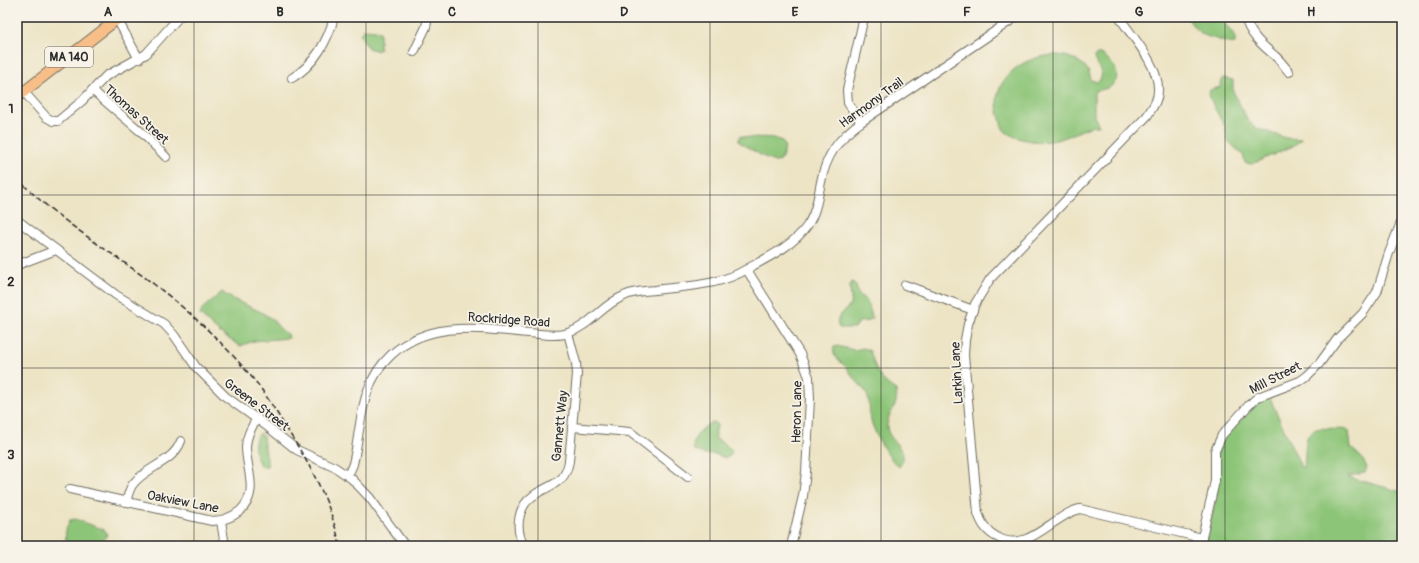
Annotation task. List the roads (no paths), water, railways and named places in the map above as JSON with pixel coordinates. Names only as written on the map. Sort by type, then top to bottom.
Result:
[{"type":"main road","name":"MA 140","points":[[20,94],[119,18]]},
{"type":"street","points":[[20,94],[46,117],[56,121],[62,118],[106,76],[139,59],[151,50],[179,17]]},
{"type":"street","points":[[292,78],[307,67],[320,51],[328,38],[334,17]]},
{"type":"street","points":[[414,52],[426,27],[428,17]]},
{"type":"street","points":[[861,122],[848,103],[847,90],[864,17]]},
{"type":"street","name":"Harmony Trail","points":[[747,270],[789,243],[807,225],[818,201],[825,166],[831,152],[839,140],[861,122],[1016,17]]},
{"type":"street","name":"Larkin Lane","points":[[1119,17],[1145,54],[1155,73],[1158,92],[1153,107],[1147,116],[990,279],[973,310],[968,324],[964,355],[978,513],[980,520],[988,530],[1005,540],[1021,541],[1035,535],[1063,515],[1080,509],[1201,542]]},
{"type":"street","points":[[1245,17],[1254,36],[1264,47],[1276,56],[1289,72]]},
{"type":"street","points":[[119,18],[139,59]]},
{"type":"street","name":"Thomas Street","points":[[92,90],[140,130],[166,157]]},
{"type":"street","name":"Greene Street","points":[[17,220],[36,236],[120,297],[164,324],[174,335],[193,364],[216,388],[297,450],[347,475],[370,498],[405,546]]},
{"type":"street","name":"Mill Street","points":[[1201,542],[1215,482],[1215,451],[1222,435],[1258,397],[1300,381],[1307,376],[1319,364],[1338,338],[1363,313],[1377,292],[1388,253],[1402,220]]},
{"type":"street","points":[[17,265],[56,250]]},
{"type":"street","name":"Rockridge Road","points":[[347,475],[352,469],[363,404],[371,381],[386,360],[411,340],[431,332],[456,328],[546,334],[568,333],[581,326],[623,296],[643,291],[712,283],[735,276],[747,270]]},
{"type":"street","name":"Heron Lane","points":[[747,270],[800,354],[809,377],[810,399],[806,472],[803,496],[790,546]]},
{"type":"street","points":[[905,285],[973,310]]},
{"type":"street","name":"Gannett Way","points":[[524,546],[519,531],[522,510],[533,496],[557,482],[563,476],[569,461],[576,362],[568,333]]},
{"type":"street","name":"Oakview Lane","points":[[70,489],[221,521],[237,513],[248,500],[251,476],[246,446],[249,433],[256,418]]},
{"type":"street","points":[[572,427],[630,432],[688,477]]},
{"type":"street","points":[[126,502],[133,485],[140,477],[176,452],[181,440]]},
{"type":"street","points":[[221,521],[224,546]]},
{"type":"railway","points":[[17,178],[49,208],[155,285],[183,308],[210,332],[235,358],[259,386],[314,474],[332,516],[340,546]]}]
